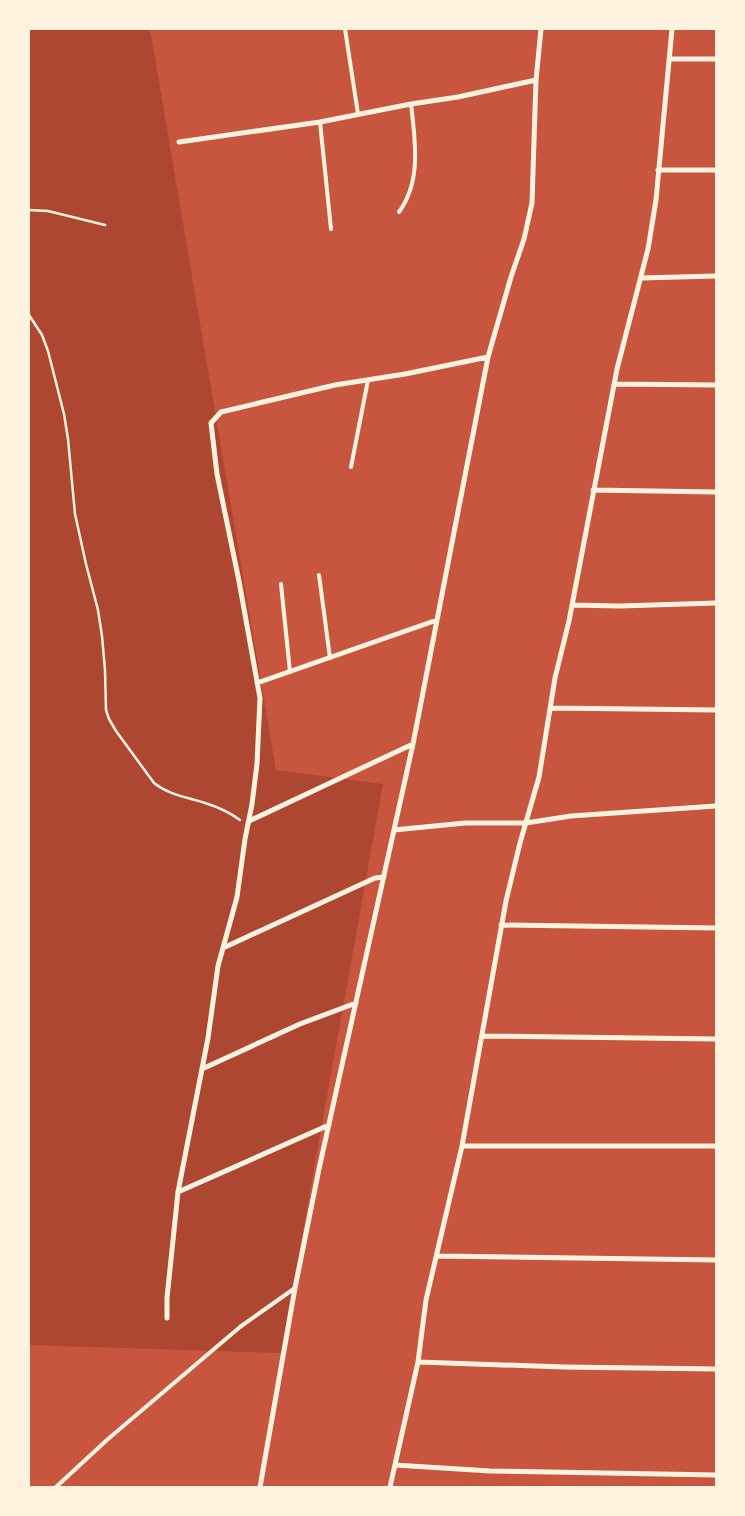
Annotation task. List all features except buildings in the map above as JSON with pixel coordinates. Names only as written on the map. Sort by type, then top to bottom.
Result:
[{"type":"street","points":[[260,1487],[295,1288],[413,744],[488,357],[524,239],[532,204],[536,80],[541,29]]},
{"type":"street","points":[[390,1487],[418,1362],[426,1300],[462,1146],[501,926],[520,843],[535,795],[544,755],[550,708],[624,340],[642,278],[653,224],[672,29]]},
{"type":"street","points":[[669,59],[716,59]]},
{"type":"street","points":[[179,142],[320,122],[458,97],[536,80]]},
{"type":"street","points":[[658,170],[716,170]]},
{"type":"street","points":[[642,278],[716,276]]},
{"type":"street","points":[[167,1318],[167,1298],[178,1192],[208,1038],[218,966],[237,897],[257,764],[260,698],[258,683],[218,474],[211,423],[222,412],[335,386],[488,357]]},
{"type":"street","points":[[615,384],[716,385]]},
{"type":"street","points":[[594,490],[716,492]]},
{"type":"street","points":[[572,605],[620,606],[716,603]]},
{"type":"street","points":[[258,683],[437,620]]},
{"type":"street","points":[[550,708],[716,710]]},
{"type":"street","points":[[249,821],[413,744]]},
{"type":"street","points":[[394,830],[466,823],[526,823],[571,816],[716,806]]},
{"type":"street","points":[[223,948],[375,878],[384,877]]},
{"type":"street","points":[[501,926],[716,928]]},
{"type":"street","points":[[202,1069],[300,1024],[356,1003]]},
{"type":"street","points":[[482,1036],[716,1040]]},
{"type":"street","points":[[178,1192],[329,1125]]},
{"type":"street","points":[[462,1146],[716,1146]]},
{"type":"street","points":[[437,1256],[716,1260]]},
{"type":"street","points":[[418,1362],[564,1367],[716,1369]]},
{"type":"street","points":[[395,1466],[490,1471],[716,1475]]},
{"type":"lane","points":[[345,29],[358,114]]},
{"type":"lane","points":[[399,212],[405,204],[415,170],[411,104]]},
{"type":"lane","points":[[320,122],[331,229]]},
{"type":"lane","points":[[351,467],[368,380]]},
{"type":"lane","points":[[319,575],[330,658]]},
{"type":"lane","points":[[281,584],[290,672]]},
{"type":"lane","points":[[56,1487],[108,1439],[240,1327],[295,1288]]},
{"type":"path","points":[[29,210],[48,211],[105,225]]},
{"type":"path","points":[[29,315],[42,335],[48,350],[64,414],[75,514],[98,610],[102,636],[109,719],[154,783],[160,788],[171,794],[220,808],[241,820],[249,821]]},
{"type":"shaded area","points":[[29,29],[150,29],[276,770],[383,784],[281,1353],[29,1345]]}]
